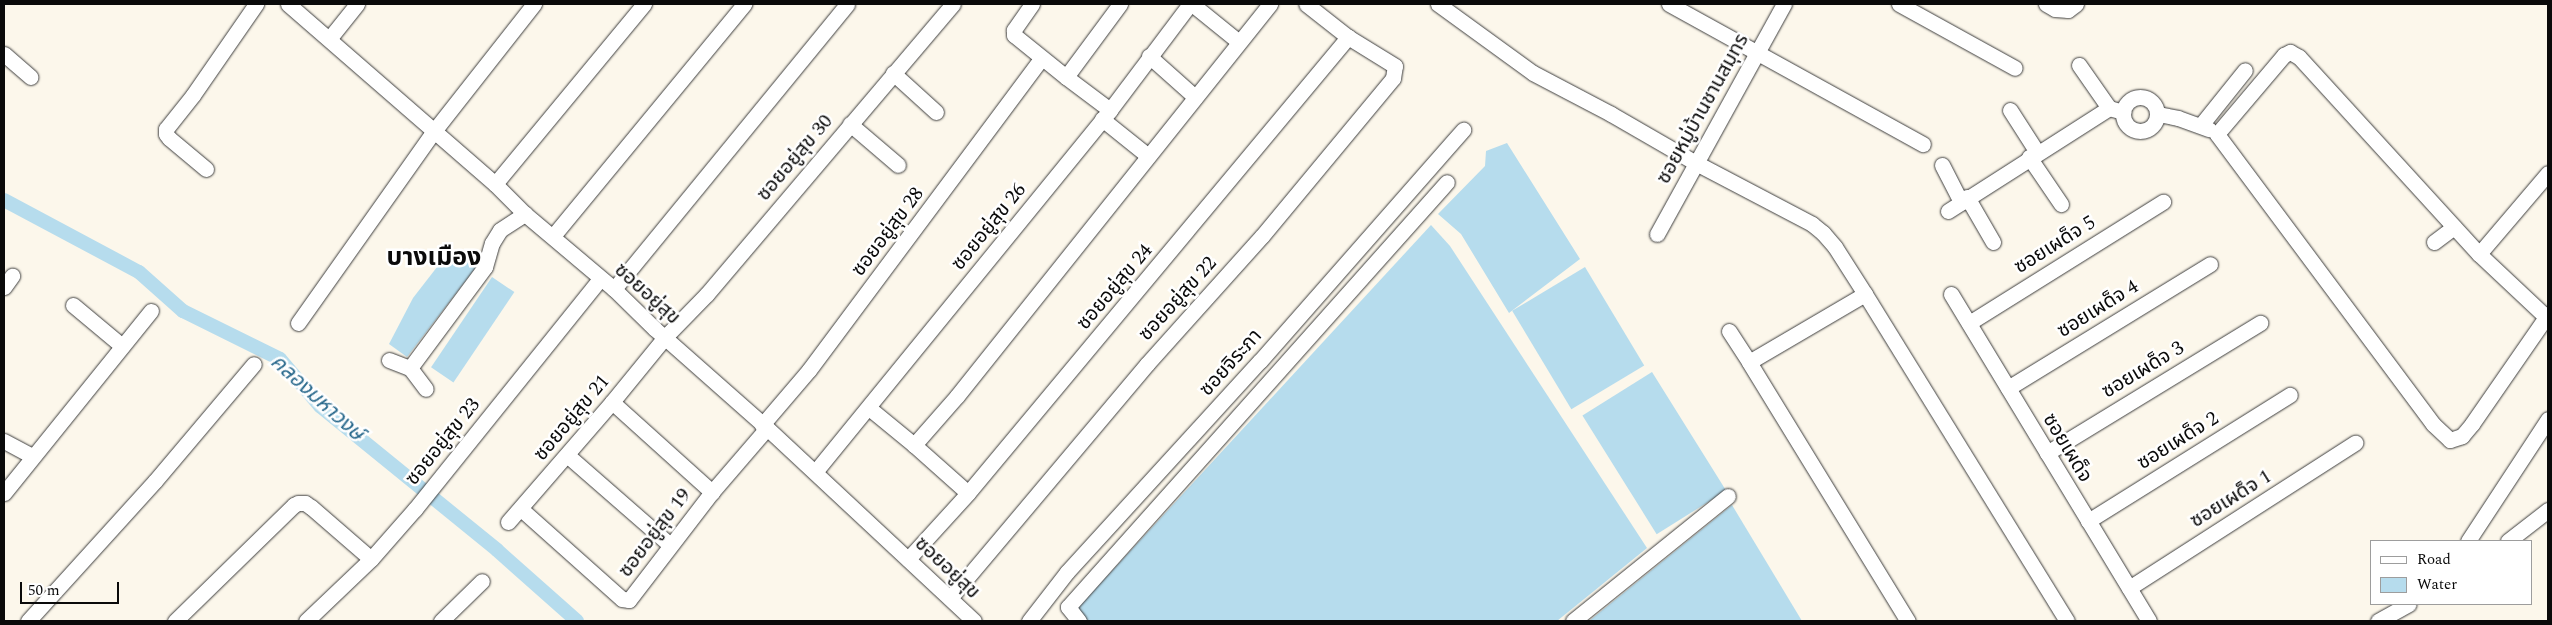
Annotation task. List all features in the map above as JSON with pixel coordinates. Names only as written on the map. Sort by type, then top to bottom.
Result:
[{"type":"street","points":[[206,169],[169,138],[166,134],[166,129],[193,95],[256,4]]},
{"type":"street","name":"ซอยอยู่สุข","points":[[288,4],[495,184],[525,214],[614,289],[815,472],[974,621]]},
{"type":"street","points":[[329,39],[357,4]]},
{"type":"street","points":[[298,323],[434,131],[534,4]]},
{"type":"street","points":[[495,184],[644,4]]},
{"type":"street","points":[[553,236],[744,4]]},
{"type":"street","points":[[614,289],[847,4]]},
{"type":"street","name":"ซอยอยู่สุข 30","points":[[665,337],[707,294],[954,4]]},
{"type":"street","points":[[1032,4],[1014,30],[1014,35],[1041,59],[1066,77],[1148,156]]},
{"type":"street","points":[[1066,77],[1120,4]]},
{"type":"street","points":[[1191,4],[1239,42]]},
{"type":"street","name":"ซอยอยู่สุข 26","points":[[815,472],[1106,115],[1149,56],[1191,4]]},
{"type":"street","points":[[914,446],[957,396],[1270,4]]},
{"type":"street","points":[[1306,4],[1348,37]]},
{"type":"street","points":[[1438,4],[1533,73],[1611,114],[1696,163],[1812,224],[1823,233],[1835,246],[2067,621]]},
{"type":"street","points":[[1669,4],[1923,144]]},
{"type":"street","name":"ซอยหมู่บ้านชานสมุทร","points":[[1657,234],[1784,4]]},
{"type":"street","points":[[1899,4],[2015,68]]},
{"type":"street","points":[[2046,4],[2055,9],[2068,10],[2076,4]]},
{"type":"street","name":"ซอยอยู่สุข 24","points":[[908,559],[968,493],[1348,37]]},
{"type":"street","name":"ซอยอยู่สุข 22","points":[[950,598],[1147,364],[1262,236],[1393,78],[1395,66],[1348,37]]},
{"type":"street","points":[[2158,114],[2201,125],[2217,134],[2433,424],[2450,440],[2462,436],[2547,317],[2479,254],[2299,57],[2290,52],[2280,59],[2217,134]]},
{"type":"street","points":[[4,54],[30,78]]},
{"type":"street","points":[[1149,56],[1195,97]]},
{"type":"street","name":"ซอยอยู่สุข 28","points":[[764,427],[809,370],[1041,59]]},
{"type":"street","points":[[1948,211],[2033,155],[2116,110],[2131,99],[2145,97],[2152,101],[2158,114],[2156,122],[2150,128],[2143,131],[2135,131],[2128,126],[2116,110],[2079,65]]},
{"type":"street","points":[[2201,125],[2246,70]]},
{"type":"street","points":[[894,73],[936,112]]},
{"type":"street","points":[[2010,110],[2061,204]]},
{"type":"street","points":[[850,124],[898,166]]},
{"type":"street","name":"ซอยจิระภา","points":[[1029,621],[1068,572],[1260,361],[1463,130]]},
{"type":"street","points":[[1942,164],[1993,242]]},
{"type":"street","points":[[2479,254],[2548,173]]},
{"type":"street","points":[[1079,621],[1068,607],[1447,182]]},
{"type":"street","name":"ซอยเผด็จ 5","points":[[1969,323],[2163,202]]},
{"type":"street","points":[[410,368],[485,267],[492,243],[500,230],[525,214]]},
{"type":"street","points":[[2434,242],[2454,227]]},
{"type":"street","name":"ซอยเผด็จ 4","points":[[2008,388],[2210,264]]},
{"type":"street","name":"ซอยอยู่สุข 23","points":[[306,621],[371,559],[415,509],[600,279]]},
{"type":"street","points":[[1749,362],[1865,294]]},
{"type":"street","name":"ซอยเผด็จ","points":[[1951,294],[2149,621]]},
{"type":"street","points":[[73,305],[122,346]]},
{"type":"street","points":[[4,493],[151,310]]},
{"type":"street","name":"ซอยเผด็จ 3","points":[[2047,453],[2260,323]]},
{"type":"street","points":[[1729,330],[1908,621]]},
{"type":"street","name":"ซอยอยู่สุข 21","points":[[508,522],[521,510],[665,337]]},
{"type":"street","points":[[388,360],[410,368],[419,377],[426,389]]},
{"type":"street","points":[[28,621],[155,481],[254,364]]},
{"type":"street","name":"ซอยเผด็จ 2","points":[[2088,521],[2290,395]]},
{"type":"street","points":[[612,402],[712,492]]},
{"type":"street","points":[[869,408],[968,493]]},
{"type":"street","points":[[2469,540],[2548,419]]},
{"type":"street","name":"ซอยอยู่สุข 19","points":[[521,510],[625,600],[631,598],[670,545],[764,427]]},
{"type":"street","points":[[4,441],[32,456]]},
{"type":"street","name":"ซอยเผด็จ 1","points":[[2129,588],[2355,442]]},
{"type":"street","points":[[566,455],[670,545]]},
{"type":"street","points":[[1573,621],[1728,496]]},
{"type":"street","points":[[175,621],[298,503],[305,503],[311,507],[371,559]]},
{"type":"street","points":[[2509,540],[2548,510]]},
{"type":"street","points":[[440,621],[482,581]]},
{"type":"street","points":[[2378,621],[2407,605]]},
{"type":"water","points":[[1507,143],[1580,259],[1509,313],[1461,234],[1438,214],[1485,166],[1486,151]]},
{"type":"water","points":[[1431,225],[1450,246],[1647,548],[1557,621],[1079,621],[1073,613]]},
{"type":"water","points":[[451,249],[477,266],[407,357],[389,344],[413,298]]},
{"type":"water","points":[[1585,267],[1644,366],[1571,409],[1512,311]]},
{"type":"water","points":[[492,277],[514,292],[453,382],[431,367]]},
{"type":"water","points":[[1652,372],[1726,491],[1657,534],[1582,415]]},
{"type":"water","points":[[1732,505],[1802,621],[1589,621]]},
{"type":"waterway","name":"คลองมหาวงษ์","points":[[4,200],[139,272],[183,311],[280,359],[320,406],[497,550],[577,621]]},
{"type":"district","name":"บางเมือง","points":[[434,258]]}]
